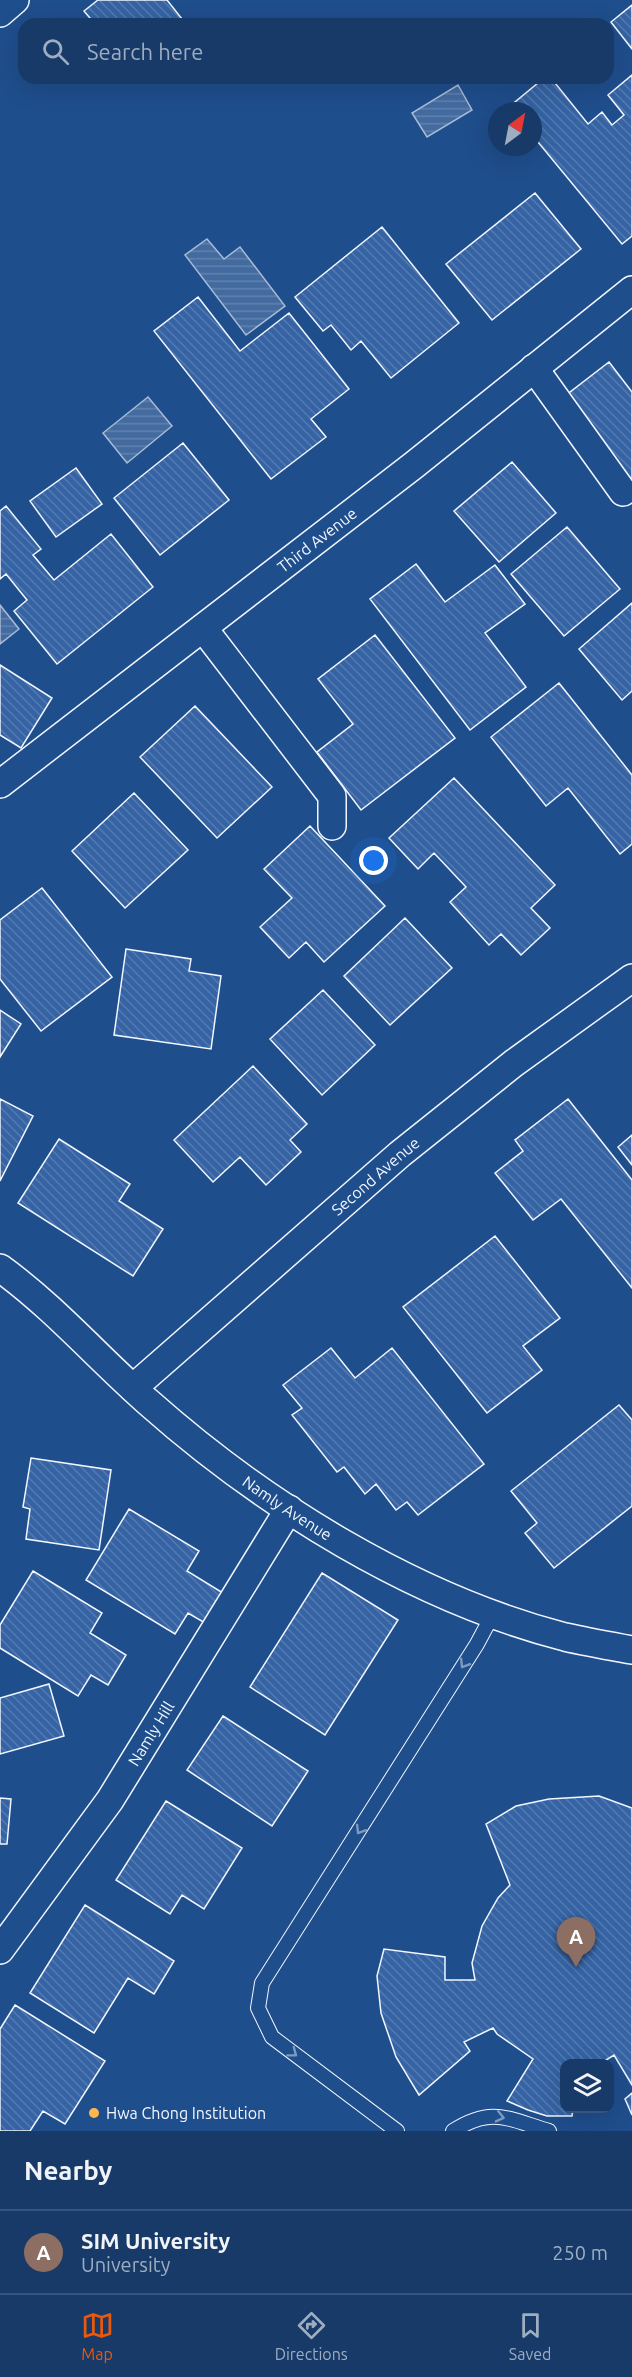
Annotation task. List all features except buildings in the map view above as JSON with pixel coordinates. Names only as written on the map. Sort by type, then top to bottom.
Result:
[{"type":"street","points":[[0,13],[15,0]]},
{"type":"street","name":"Third Avenue","points":[[0,784],[203,628],[632,290]]},
{"type":"street","points":[[534,368],[623,492]]},
{"type":"street","points":[[203,628],[332,796],[332,826]]},
{"type":"street","name":"Second Avenue","points":[[133,1388],[400,1154],[514,1063],[632,978]]},
{"type":"street","name":"Namly Avenue","points":[[0,1268],[49,1307],[133,1388],[207,1450],[289,1509],[388,1568],[493,1614],[564,1636],[632,1650]]},
{"type":"street","name":"Namly Hill","points":[[0,1950],[110,1800],[289,1509]]},
{"type":"lane","points":[[397,2131],[272,2037],[258,2008],[262,1983],[477,1644],[493,1614]]},
{"type":"lane","points":[[453,2131],[481,2116],[492,2115],[549,2131]]},
{"type":"water","points":[[458,85],[472,110],[427,137],[412,113]]},
{"type":"water","points":[[207,239],[224,259],[240,247],[285,306],[246,335],[185,255]]},
{"type":"water","points":[[148,397],[172,426],[127,463],[103,433]]},
{"type":"water","points":[[0,605],[19,629],[0,644]]},
{"type":"place","name":"SIM University","points":[[576,1967]]},
{"type":"place","name":"Hwa Chong Institution","points":[[94,2113]]}]
